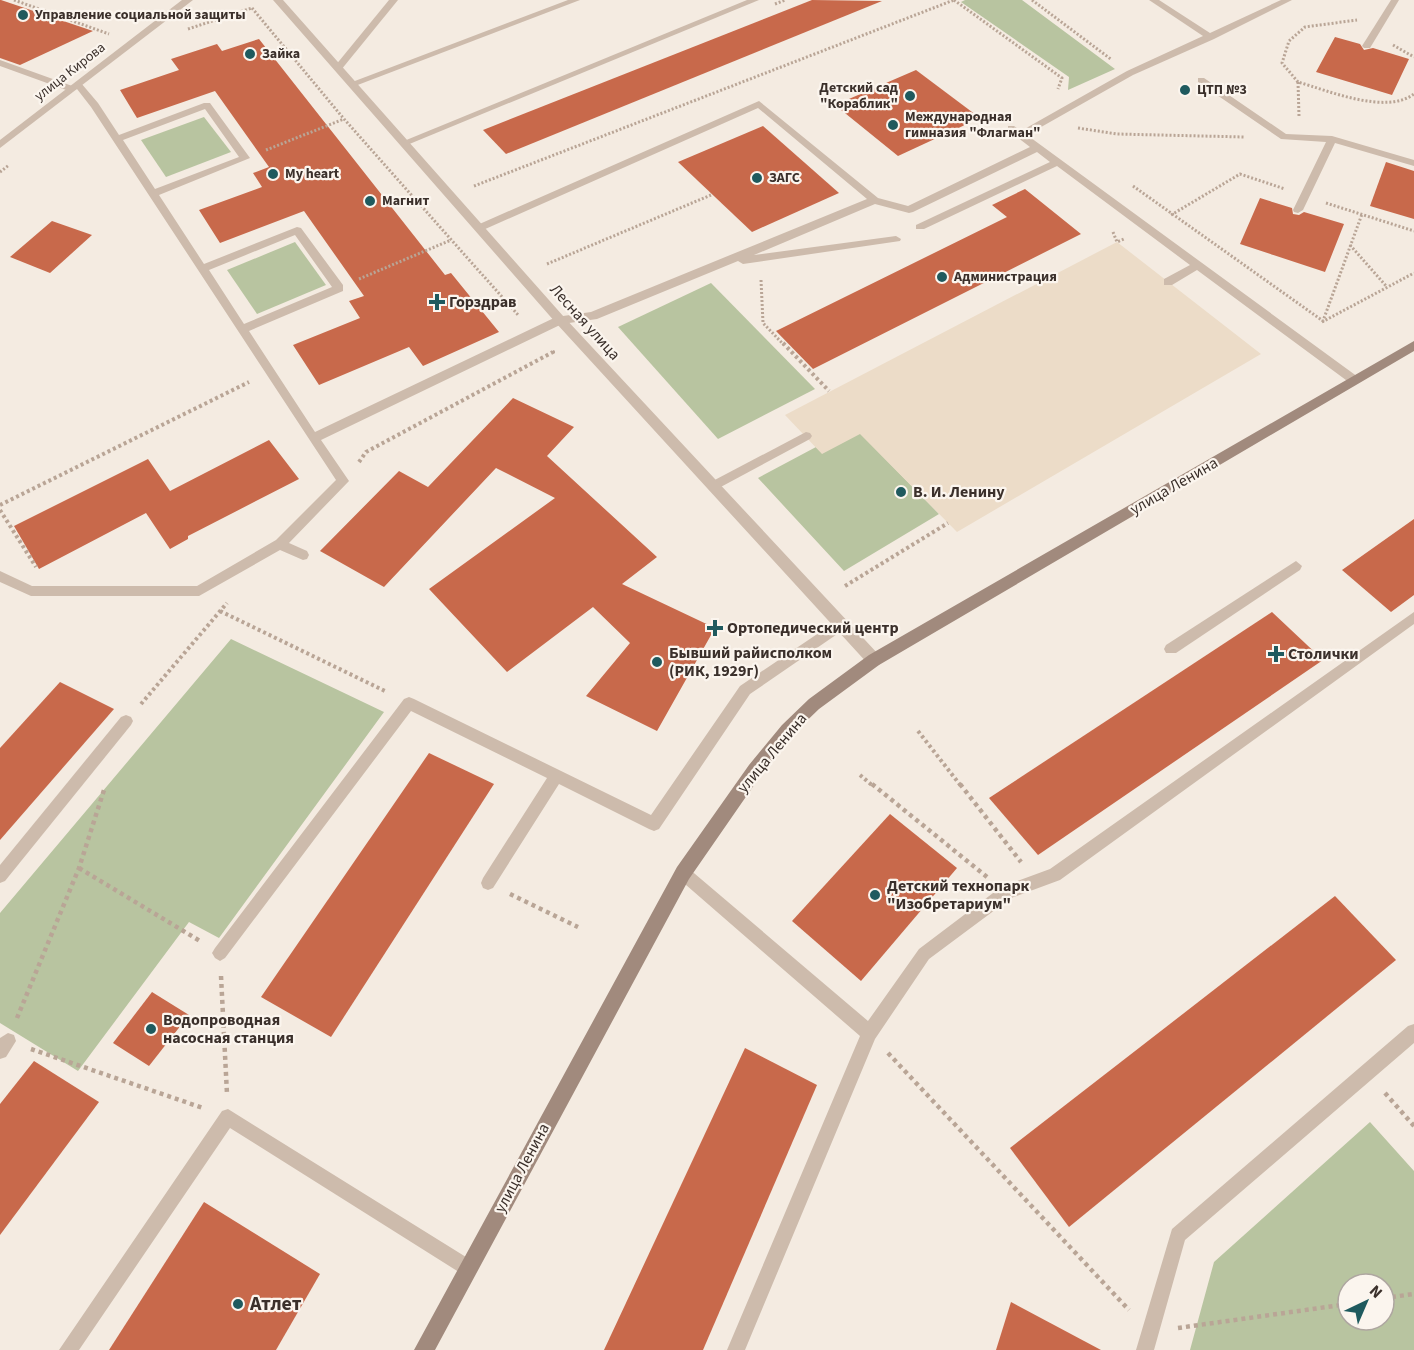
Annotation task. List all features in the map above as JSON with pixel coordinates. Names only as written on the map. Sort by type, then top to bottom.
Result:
[{"type":"street","name":"улица Кирова","points":[[0,146],[188,0]]},
{"type":"street","name":"Лесная улица","points":[[278,0],[560,320],[874,660]]},
{"type":"street","name":"улица Ленина","points":[[424,1350],[682,873],[755,770],[787,730],[814,704],[874,660],[1414,345]]},
{"type":"lane","points":[[338,68],[394,0]]},
{"type":"lane","points":[[352,84],[576,0]]},
{"type":"lane","points":[[404,143],[755,0]]},
{"type":"lane","points":[[1153,0],[1211,37]]},
{"type":"lane","points":[[1288,0],[1130,73],[1044,123],[1016,131],[1354,380]]},
{"type":"lane","points":[[1367,46],[1395,0]]},
{"type":"lane","points":[[0,63],[75,87],[117,139],[343,482],[280,544],[199,591],[31,591],[0,576]]},
{"type":"lane","points":[[1201,80],[1284,137],[1332,139],[1414,163]]},
{"type":"lane","points":[[479,228],[759,104],[874,200],[909,210],[1038,147]]},
{"type":"lane","points":[[117,139],[207,105],[245,158],[153,194]]},
{"type":"lane","points":[[1298,210],[1332,139]]},
{"type":"lane","points":[[920,227],[1058,162]]},
{"type":"lane","points":[[313,438],[560,320],[593,316],[874,200]]},
{"type":"lane","points":[[202,269],[297,230],[339,288],[242,330]]},
{"type":"lane","points":[[723,262],[896,239]]},
{"type":"lane","points":[[1168,282],[1198,265]]},
{"type":"lane","points":[[713,486],[806,436]]},
{"type":"lane","points":[[280,544],[303,555]]},
{"type":"lane","points":[[1172,648],[1296,566]]},
{"type":"lane","points":[[736,1350],[869,1033],[924,954],[1006,892],[1055,875],[1414,616]]},
{"type":"lane","points":[[220,953],[410,703],[654,824],[745,690],[841,624]]},
{"type":"lane","points":[[0,876],[126,721]]},
{"type":"lane","points":[[488,883],[556,776]]},
{"type":"lane","points":[[682,873],[869,1033]]},
{"type":"lane","points":[[1145,1350],[1178,1235],[1414,1032]]},
{"type":"lane","points":[[68,1350],[228,1117],[468,1268]]},
{"type":"path","points":[[14,0],[132,43]]},
{"type":"path","points":[[474,186],[954,0],[1062,78],[1044,123],[1117,134],[1284,137]]},
{"type":"path","points":[[1032,0],[1130,73]]},
{"type":"path","points":[[186,30],[261,6]]},
{"type":"path","points":[[252,8],[344,119],[553,352],[366,452],[343,482]]},
{"type":"path","points":[[1385,16],[1305,27],[1289,41],[1282,63],[1298,82],[1338,94],[1400,103],[1414,94]]},
{"type":"path","points":[[1298,82],[1300,138]]},
{"type":"path","points":[[245,158],[344,119]]},
{"type":"path","points":[[1127,182],[1323,321]]},
{"type":"path","points":[[547,264],[711,195]]},
{"type":"path","points":[[1323,321],[1362,214]]},
{"type":"path","points":[[339,288],[451,240]]},
{"type":"path","points":[[1350,245],[1387,287]]},
{"type":"path","points":[[760,258],[763,323],[829,392]]},
{"type":"path","points":[[1294,336],[1414,273]]},
{"type":"path","points":[[51,591],[0,508],[269,372]]},
{"type":"path","points":[[845,586],[948,523]]},
{"type":"path","points":[[126,721],[235,594]]},
{"type":"path","points":[[220,611],[410,703]]},
{"type":"path","points":[[918,731],[1036,881]]},
{"type":"path","points":[[860,775],[1006,892]]},
{"type":"path","points":[[79,868],[220,953],[228,1117],[4,1046],[79,868],[104,789]]},
{"type":"path","points":[[488,883],[578,927]]},
{"type":"path","points":[[869,1033],[1150,1332],[1336,1306]]},
{"type":"path","points":[[1366,1072],[1414,1126]]},
{"type":"path","points":[[1396,1297],[1414,1294]]},
{"type":"green space","points":[[965,0],[1022,0],[1115,69],[1068,90],[1069,77],[961,2]]},
{"type":"green space","points":[[204,117],[231,152],[166,177],[141,140]]},
{"type":"green space","points":[[295,242],[326,285],[257,314],[227,270]]},
{"type":"green space","points":[[711,283],[815,389],[718,439],[618,327]]},
{"type":"green space","points":[[860,433],[939,514],[844,571],[758,478],[816,447],[822,453]]},
{"type":"green space","points":[[231,639],[384,712],[219,938],[189,922],[78,1071],[0,1023],[0,913]]},
{"type":"green space","points":[[1370,1122],[1414,1171],[1414,1350],[1190,1350],[1214,1262]]},
{"type":"shaded area","points":[[1117,242],[1261,354],[957,532],[860,434],[822,454],[785,415]]},
{"type":"building","name":"Управление социальной защиты","points":[[0,0],[93,31],[20,65],[0,58]]},
{"type":"building","points":[[812,0],[882,1],[506,154],[483,130]]},
{"type":"building","points":[[1335,37],[1360,44],[1364,50],[1373,48],[1409,59],[1392,95],[1316,72]]},
{"type":"building","points":[[259,39],[445,275],[451,273],[499,332],[423,366],[409,347],[319,385],[293,345],[360,318],[349,301],[364,296],[304,211],[220,243],[199,210],[262,187],[253,173],[269,167],[215,91],[137,118],[120,90],[179,70],[171,59],[217,44],[222,51]]},
{"type":"building","points":[[916,70],[980,118],[898,156],[835,105]]},
{"type":"building","name":"ЗАГС","points":[[763,126],[839,193],[752,232],[678,162]]},
{"type":"building","points":[[1386,162],[1414,171],[1414,219],[1370,206]]},
{"type":"building","name":"Администрация","points":[[1025,189],[1081,234],[813,369],[776,331],[1007,217],[992,205]]},
{"type":"building","points":[[1260,198],[1292,208],[1293,214],[1299,215],[1304,212],[1344,224],[1325,272],[1240,244]]},
{"type":"building","points":[[52,221],[92,235],[50,273],[10,257]]},
{"type":"building","points":[[513,398],[574,427],[547,456],[657,557],[622,584],[715,628],[657,731],[586,696],[630,643],[593,607],[507,672],[429,589],[555,498],[496,468],[384,587],[320,551],[399,471],[428,487]]},
{"type":"building","points":[[269,440],[299,479],[188,536],[188,539],[170,549],[146,513],[39,569],[14,526],[148,459],[170,491]]},
{"type":"building","points":[[1414,519],[1414,595],[1391,612],[1342,570]]},
{"type":"building","points":[[1272,612],[1323,660],[1038,855],[989,798]]},
{"type":"building","points":[[60,682],[114,709],[0,840],[0,748]]},
{"type":"building","points":[[429,753],[494,784],[331,1037],[261,997]]},
{"type":"building","name":"Детский технопарк \"Изобретариум\"","points":[[890,814],[957,868],[861,981],[792,921]]},
{"type":"building","points":[[1335,896],[1396,960],[1069,1227],[1010,1148]]},
{"type":"building","name":"Водопроводная насосная станция","points":[[152,992],[189,1015],[149,1066],[113,1043]]},
{"type":"building","points":[[745,1048],[817,1085],[703,1350],[604,1350]]},
{"type":"building","points":[[34,1061],[99,1102],[0,1235],[0,1104]]},
{"type":"building","points":[[204,1202],[320,1274],[276,1350],[109,1350]]},
{"type":"building","points":[[1011,1302],[1101,1350],[996,1350]]},
{"type":"place","name":"Управление социальной защиты","points":[[23,15]]},
{"type":"place","name":"Зайка","points":[[250,54]]},
{"type":"place","name":"ЦТП №3","points":[[1185,90]]},
{"type":"place","name":"Детский сад \"Кораблик\"","points":[[910,96]]},
{"type":"place","name":"Международная гимназия \"Флагман\"","points":[[893,125]]},
{"type":"place","name":"My heart","points":[[273,174]]},
{"type":"place","name":"ЗАГС","points":[[757,178]]},
{"type":"place","name":"Магнит","points":[[370,201]]},
{"type":"place","name":"Администрация","points":[[942,277]]},
{"type":"place","name":"Горздрав","points":[[437,302]]},
{"type":"place","name":"В. И. Ленину","points":[[901,492]]},
{"type":"place","name":"Ортопедический центр","points":[[715,628]]},
{"type":"place","name":"Столички","points":[[1276,654]]},
{"type":"place","name":"Бывший райисполком (РИК, 1929г)","points":[[657,662]]},
{"type":"place","name":"Детский технопарк \"Изобретариум\"","points":[[875,895]]},
{"type":"place","name":"Водопроводная насосная станция","points":[[151,1029]]},
{"type":"place","name":"Атлет","points":[[238,1304]]}]
